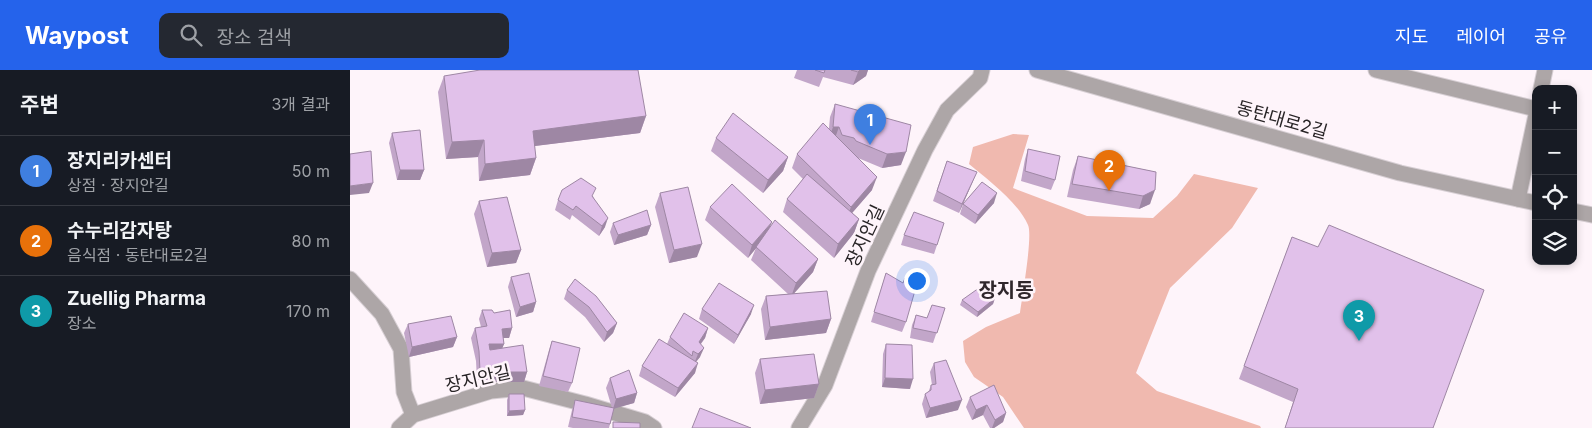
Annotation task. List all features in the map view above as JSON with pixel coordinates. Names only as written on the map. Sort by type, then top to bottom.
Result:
[{"type":"street","name":"장지안길","points":[[798,428],[824,385],[868,271],[925,150],[947,110],[980,78],[982,70]]},
{"type":"street","points":[[1376,70],[1532,108]]},
{"type":"street","points":[[1542,85],[1545,70]]},
{"type":"street","name":"동탄대로2길","points":[[1047,71],[1400,173],[1532,202]]},
{"type":"street","points":[[1518,199],[1533,130]]},
{"type":"street","points":[[1577,212],[1592,215]]},
{"type":"street","points":[[350,279],[382,314],[401,349],[404,392],[413,415]]},
{"type":"street","name":"장지안길","points":[[399,428],[413,415],[491,391],[523,388],[593,406],[645,422],[654,428]]},
{"type":"shaded area","points":[[1013,134],[1029,135],[1013,188],[1087,216],[1153,218],[1177,196],[1194,174],[1258,188],[1232,228],[1170,288],[1136,373],[1157,391],[1260,426],[1261,428],[1024,428],[1003,397],[974,377],[965,362],[963,341],[986,327],[1020,313],[1029,231],[1023,216],[1010,200],[969,164],[973,147]]},
{"type":"building","points":[[480,70],[638,70],[646,116],[533,131],[536,158],[485,164],[484,140],[452,142],[444,76]]},
{"type":"building","points":[[835,104],[911,125],[906,152],[887,154],[856,141],[854,138],[842,135],[839,127],[833,127]]},
{"type":"building","points":[[733,113],[788,157],[768,180],[716,138]]},
{"type":"building","points":[[823,123],[877,177],[851,207],[797,154]]},
{"type":"building","points":[[420,130],[424,170],[400,170],[392,133]]},
{"type":"building","points":[[1028,149],[1060,156],[1055,180],[1025,171]]},
{"type":"building","points":[[371,151],[373,183],[350,186],[350,154]]},
{"type":"building","points":[[1078,156],[1156,172],[1155,190],[1143,196],[1072,184]]},
{"type":"building","points":[[947,161],[977,172],[962,204],[937,191]]},
{"type":"building","points":[[807,174],[859,219],[838,244],[787,199]]},
{"type":"building","points":[[581,178],[596,188],[592,196],[608,218],[602,226],[576,206],[573,210],[558,200],[562,190]]},
{"type":"building","points":[[982,182],[997,193],[978,215],[963,204]]},
{"type":"building","points":[[732,184],[772,222],[752,245],[710,207]]},
{"type":"building","points":[[688,187],[702,244],[674,250],[660,193]]},
{"type":"building","points":[[507,197],[521,250],[492,253],[479,201]]},
{"type":"building","points":[[647,210],[651,225],[618,235],[613,223]]},
{"type":"building","points":[[914,212],[944,223],[937,245],[904,235]]},
{"type":"building","points":[[775,220],[818,259],[796,283],[756,247]]},
{"type":"building","points":[[1329,225],[1484,290],[1433,428],[1285,428],[1298,389],[1244,366],[1292,237],[1318,247]]},
{"type":"building","points":[[529,273],[536,302],[520,307],[511,277]]},
{"type":"building","points":[[886,273],[903,283],[905,278],[916,287],[906,322],[874,312]]},
{"type":"building","points":[[575,279],[596,296],[617,323],[607,332],[589,307],[567,290]]},
{"type":"building","points":[[719,283],[754,305],[738,335],[702,309]]},
{"type":"building","points":[[986,283],[995,298],[978,312],[962,300]]},
{"type":"building","points":[[827,291],[831,319],[770,327],[766,296]]},
{"type":"building","points":[[932,305],[945,308],[937,333],[913,328],[916,315],[927,318]]},
{"type":"building","points":[[482,310],[492,310],[494,313],[510,310],[512,328],[502,329],[504,344],[489,344],[490,350],[523,345],[527,372],[480,371],[475,328],[487,326]]},
{"type":"building","points":[[684,313],[708,328],[699,342],[704,348],[698,354],[693,351],[692,356],[670,337]]},
{"type":"building","points":[[451,316],[457,337],[412,347],[408,324]]},
{"type":"building","points":[[659,339],[698,363],[678,388],[642,366]]},
{"type":"building","points":[[552,341],[580,348],[572,383],[543,376]]},
{"type":"building","points":[[886,344],[912,345],[913,379],[885,378]]},
{"type":"building","points":[[814,354],[819,384],[765,390],[760,359]]},
{"type":"building","points":[[946,360],[962,400],[930,408],[925,394],[931,390],[931,385],[936,384],[934,363]]},
{"type":"building","points":[[629,370],[637,393],[616,399],[610,378]]},
{"type":"building","points":[[994,385],[1006,413],[995,420],[987,405],[976,410],[970,397]]},
{"type":"building","points":[[509,394],[524,394],[525,410],[509,411]]},
{"type":"building","points":[[575,400],[614,408],[610,424],[572,417]]},
{"type":"building","points":[[700,408],[751,428],[692,428]]},
{"type":"building","points":[[613,422],[640,423],[640,428],[613,428]]},
{"type":"place","name":"장지리카센터","points":[[870,145]]},
{"type":"place","name":"수누리감자탕","points":[[1109,191]]},
{"type":"place","name":"Zuellig Pharma","points":[[1359,341]]},
{"type":"district","name":"장지동","points":[[1006,290]]}]
